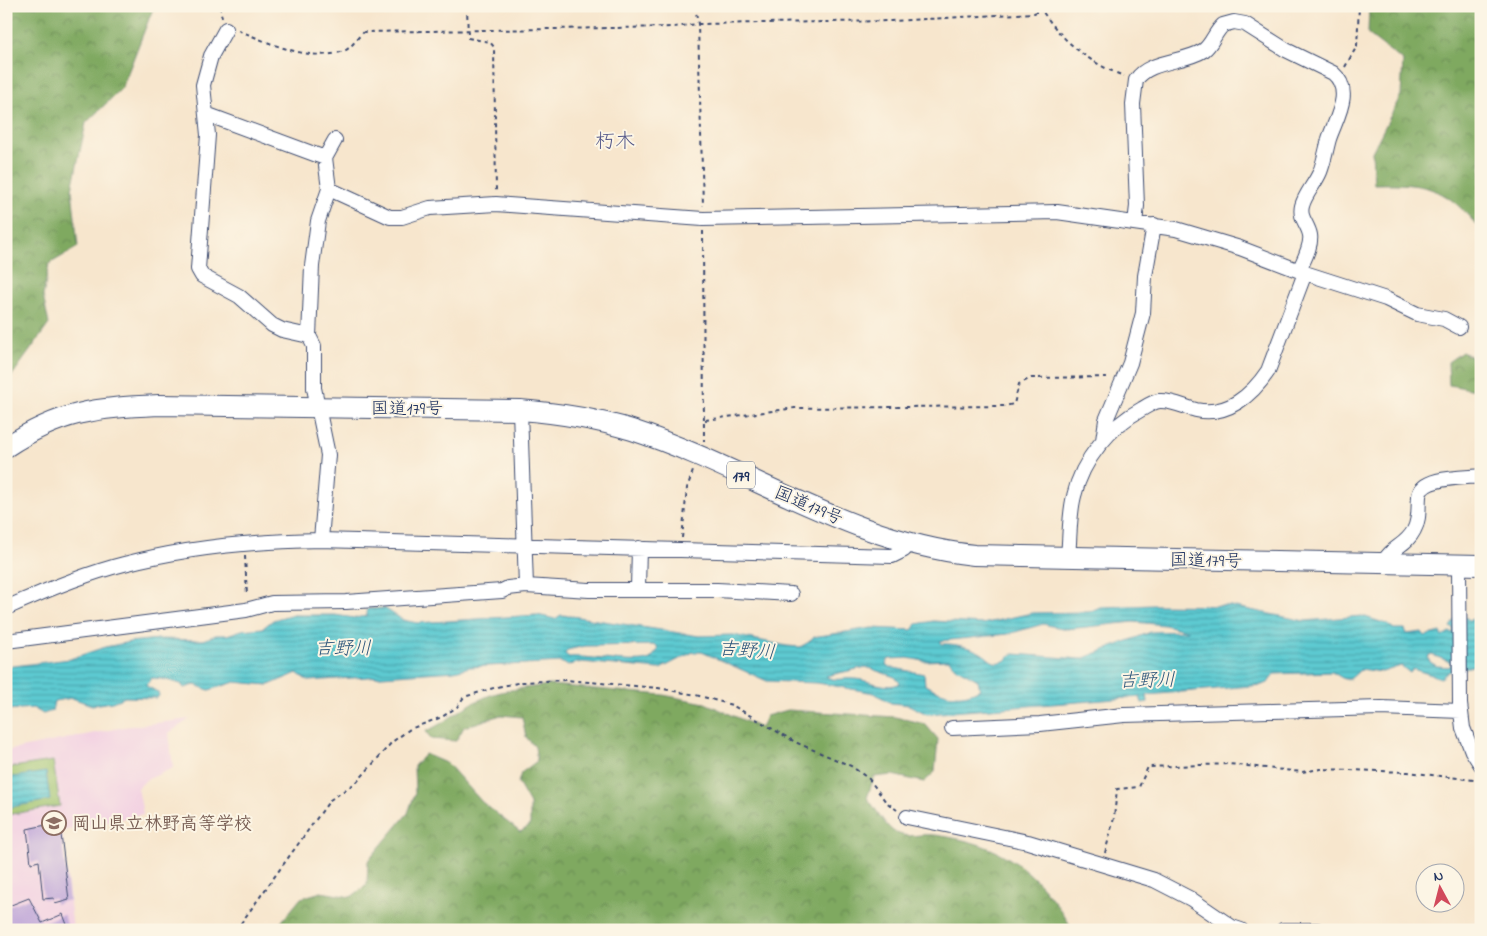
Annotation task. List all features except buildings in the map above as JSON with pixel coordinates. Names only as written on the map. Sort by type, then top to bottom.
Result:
[{"type":"highway","name":"国道179号","points":[[6,447],[54,420],[88,411],[159,405],[520,410],[558,413],[615,426],[699,456],[828,515],[938,551],[974,555],[1481,565]]},
{"type":"street","points":[[1068,557],[1074,496],[1084,468],[1103,440],[1121,421],[1157,401],[1168,401],[1198,410],[1217,412],[1228,408],[1258,386],[1268,371],[1309,246],[1310,236],[1302,217],[1302,207],[1320,172],[1333,130],[1339,118],[1344,88],[1339,78],[1266,38],[1245,24],[1234,22],[1223,25],[1217,30],[1206,48],[1197,54],[1147,70],[1136,80],[1134,104],[1137,206],[1135,223]]},
{"type":"street","points":[[226,29],[205,72],[203,85],[208,135],[198,269],[202,276],[251,304],[272,325],[282,330],[309,336]]},
{"type":"street","points":[[206,114],[325,158]]},
{"type":"street","points":[[321,540],[328,455],[314,388],[314,346],[309,336],[312,266],[318,221],[329,189],[325,158],[335,140]]},
{"type":"street","points":[[329,189],[390,217],[402,217],[430,208],[496,204],[703,219],[1057,212],[1176,229],[1240,248],[1302,272],[1386,299],[1417,314],[1444,319],[1459,327]]},
{"type":"street","points":[[1103,440],[1106,420],[1130,363],[1142,313],[1145,276],[1154,225]]},
{"type":"street","points":[[520,410],[526,586]]},
{"type":"street","points":[[1383,563],[1388,553],[1406,542],[1415,530],[1419,516],[1419,494],[1421,487],[1430,482],[1481,476]]},
{"type":"street","points":[[6,608],[84,577],[124,564],[245,543],[321,540],[892,556],[904,550],[910,543]]},
{"type":"street","points":[[638,588],[639,548]]},
{"type":"street","points":[[1459,564],[1463,728],[1481,765]]},
{"type":"street","points":[[6,641],[250,608],[272,603],[346,602],[502,592],[508,588],[526,586],[589,590],[638,588],[791,594]]},
{"type":"street","points":[[952,728],[1040,724],[1124,716],[1461,707]]},
{"type":"street","points":[[907,817],[1028,842],[1154,880],[1191,899],[1215,918],[1232,928],[1241,930]]},
{"type":"street","points":[[1283,930],[1317,930]]},
{"type":"path","points":[[467,6],[468,38],[490,42],[494,47],[496,204]]},
{"type":"path","points":[[681,550],[687,488],[702,449],[705,420],[703,219],[698,24],[695,6]]},
{"type":"path","points":[[1039,6],[1065,40],[1090,61],[1136,80]]},
{"type":"path","points":[[1339,78],[1357,46],[1359,6]]},
{"type":"path","points":[[226,29],[232,28],[269,44],[299,52],[324,54],[345,51],[364,32],[891,21],[1034,13],[1042,10]]},
{"type":"path","points":[[705,420],[795,408],[1004,406],[1014,404],[1019,384],[1031,378],[1102,376],[1124,379]]},
{"type":"path","points":[[245,543],[247,600],[250,608]]},
{"type":"path","points":[[236,930],[324,807],[357,782],[392,742],[410,729],[442,717],[457,707],[464,697],[497,687],[523,682],[566,680],[658,688],[696,695],[732,705],[795,742],[851,766],[869,779],[886,802],[907,817]]},
{"type":"path","points":[[1102,865],[1114,818],[1117,789],[1139,787],[1148,766],[1210,764],[1302,772],[1321,769],[1408,772],[1481,780]]},
{"type":"shaded area","name":"岡山県立林野高等学校","points":[[190,719],[169,733],[173,768],[146,780],[138,788],[143,814],[62,831],[73,930],[6,930],[6,751],[124,727]]},
{"type":"green space","points":[[6,6],[154,6],[122,88],[86,123],[72,189],[78,247],[49,264],[43,296],[49,324],[6,384]]},
{"type":"green space","points":[[1369,6],[1481,6],[1481,231],[1458,205],[1435,191],[1409,185],[1374,184],[1372,152],[1401,95],[1403,61],[1368,34]]},
{"type":"green space","points":[[1462,352],[1481,362],[1481,391],[1449,385],[1448,362]]},
{"type":"green space","points":[[550,685],[663,695],[705,703],[761,728],[766,716],[788,710],[895,717],[925,724],[938,739],[935,772],[924,782],[892,775],[874,777],[867,798],[886,824],[898,834],[908,836],[934,835],[959,839],[1000,853],[1017,863],[1046,891],[1073,930],[270,930],[278,926],[301,898],[321,892],[351,897],[367,885],[368,861],[408,813],[415,793],[414,766],[425,754],[448,764],[482,802],[520,832],[530,826],[530,804],[518,783],[521,773],[537,761],[535,747],[526,737],[522,717],[501,715],[464,727],[456,741],[431,739],[426,731],[487,696]]},
{"type":"green space","points":[[53,761],[60,806],[6,815],[6,768]]},
{"type":"water","name":"吉野川","points":[[1155,605],[1230,606],[1305,621],[1362,616],[1387,624],[1394,629],[1405,629],[1407,634],[1422,632],[1425,636],[1440,632],[1442,637],[1449,632],[1453,633],[1454,629],[1450,627],[1456,618],[1467,618],[1469,620],[1481,617],[1481,627],[1478,628],[1481,631],[1481,664],[1448,672],[1441,678],[1413,669],[1410,673],[1401,666],[1382,672],[1361,669],[1350,679],[1344,679],[1332,672],[1274,674],[1268,683],[1262,685],[1147,695],[1148,702],[1142,703],[1140,697],[927,714],[909,705],[891,703],[874,693],[818,683],[767,681],[702,652],[693,652],[660,669],[582,662],[568,665],[560,662],[470,667],[454,671],[308,681],[297,673],[269,685],[235,682],[209,690],[195,685],[184,688],[181,684],[151,678],[146,686],[158,692],[159,696],[157,698],[125,697],[112,702],[92,705],[72,698],[54,701],[52,711],[43,714],[33,708],[6,710],[6,667],[70,659],[105,647],[130,642],[158,639],[203,640],[216,635],[227,635],[242,630],[263,628],[273,620],[290,615],[335,615],[354,618],[367,616],[367,609],[384,608],[403,620],[417,623],[537,615],[555,619],[561,615],[699,636],[733,635],[800,647],[809,642],[813,637],[872,628],[912,630],[917,624],[933,621],[982,624],[1032,613],[1089,612],[1100,607]],"holes":[[[1134,622],[1165,625],[1188,631],[1151,632],[1081,659],[1013,654],[1005,661],[995,662],[970,648],[942,644],[940,641],[1008,634],[1043,624],[1067,629]],[[653,645],[657,646],[658,650],[650,659],[644,661],[569,657],[565,654],[567,650],[585,646]],[[1432,655],[1451,662],[1450,667],[1437,666],[1430,662],[1428,656]],[[889,659],[949,660],[955,667],[978,680],[980,689],[966,694],[946,694],[925,685],[924,674],[889,667],[886,664]],[[866,667],[895,677],[900,683],[889,686],[859,680],[829,678],[826,676]]]},
{"type":"water","points":[[46,772],[50,800],[6,808],[6,778]]},
{"type":"place","name":"岡山県立林野高等学校","points":[[54,823]]},
{"type":"district","name":"朽木","points":[[615,140]]}]
